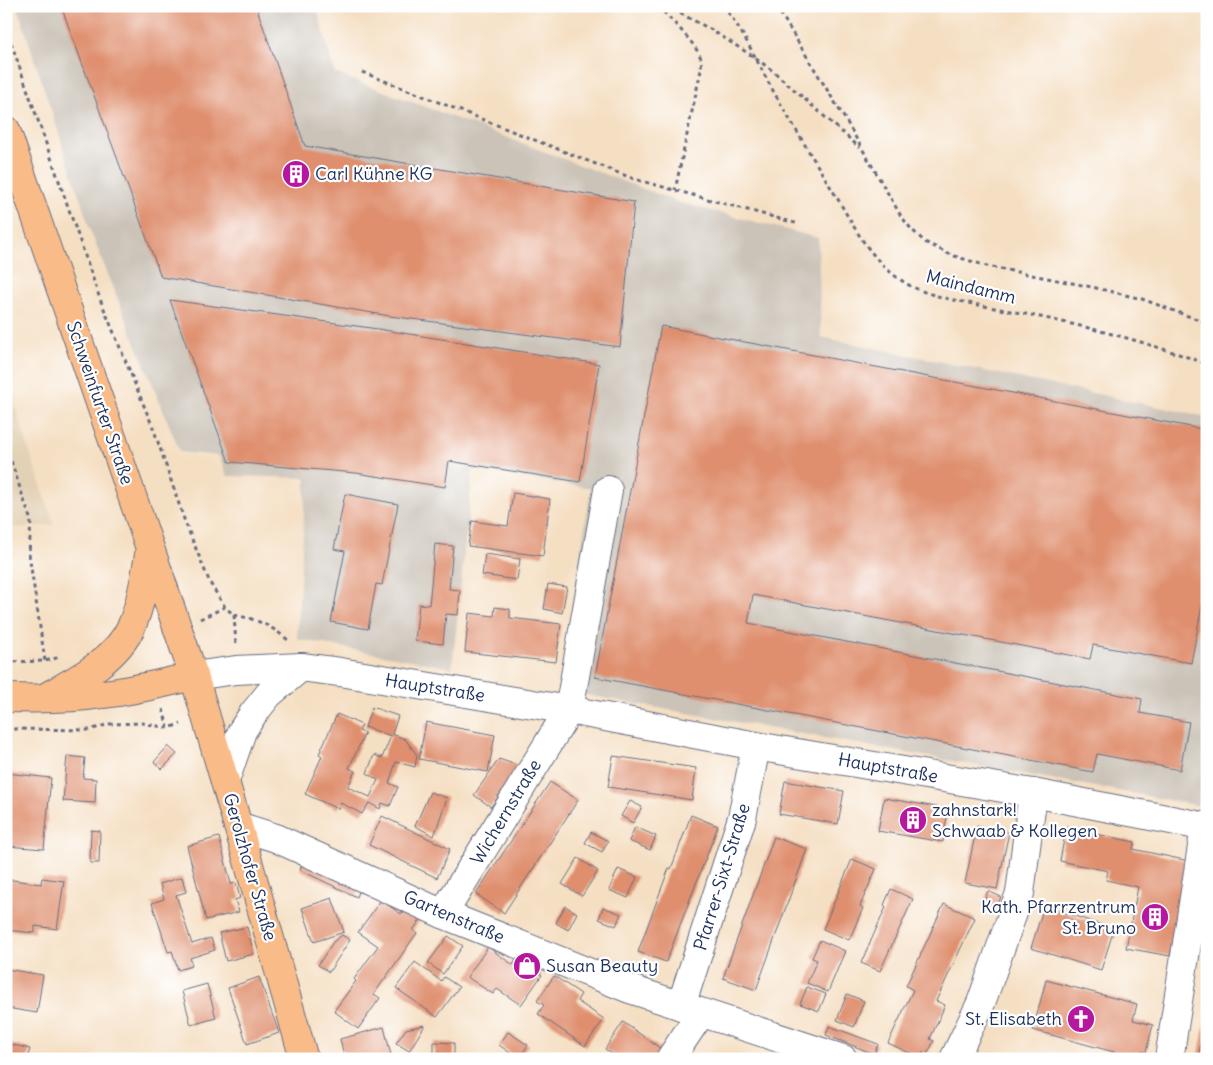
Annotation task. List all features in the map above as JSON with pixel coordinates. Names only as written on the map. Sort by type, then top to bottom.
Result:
[{"type":"main road","name":"Schweinfurter Straße","points":[[6,130],[194,676]]},
{"type":"main road","points":[[44,698],[98,666],[123,641],[137,612],[150,550]]},
{"type":"main road","points":[[6,698],[70,698],[158,685],[194,676]]},
{"type":"main road","name":"Gerolzhofer Straße","points":[[194,676],[304,1059]]},
{"type":"street","points":[[569,710],[608,490]]},
{"type":"street","points":[[225,781],[242,731],[253,714],[269,694],[301,667]]},
{"type":"street","name":"Hauptstraße","points":[[194,676],[236,670],[301,667],[340,672],[569,710],[756,746],[1033,793],[1206,827]]},
{"type":"street","name":"Wichernstraße","points":[[444,914],[569,710]]},
{"type":"street","name":"Pfarrer-Sixt-Straße","points":[[670,1059],[691,1010],[742,818],[756,746]]},
{"type":"street","points":[[954,1059],[981,1003],[1020,893],[1033,793]]},
{"type":"street","name":"Gartenstraße","points":[[238,826],[276,838],[444,914],[630,990],[691,1010],[787,1050],[843,1059]]},
{"type":"street","points":[[1170,1059],[1206,827]]},
{"type":"path","points":[[658,6],[696,48],[701,59],[701,70],[675,190]]},
{"type":"path","points":[[666,6],[710,29],[773,71],[864,152]]},
{"type":"path","name":"Maindamm","points":[[723,6],[743,34],[782,106],[857,232],[880,262],[897,277],[909,285],[931,294],[1132,339],[1207,364]]},
{"type":"path","points":[[776,6],[901,216],[925,242],[951,256],[988,266],[1142,299],[1207,323]]},
{"type":"path","points":[[6,28],[100,299],[154,430],[185,522],[210,583],[224,608],[234,615],[250,618],[277,630],[292,643],[301,667]]},
{"type":"path","points":[[362,72],[634,179],[799,224]]},
{"type":"path","points":[[6,446],[31,521],[29,554],[45,661]]},
{"type":"path","points":[[234,615],[236,670]]},
{"type":"path","points":[[6,662],[45,661],[61,657]]},
{"type":"path","points":[[6,727],[90,730],[109,724],[142,723],[168,728]]},
{"type":"path","points":[[6,732],[15,728]]},
{"type":"shaded area","points":[[17,6],[316,6],[335,73],[681,203],[818,238],[821,337],[1207,417],[1207,807],[559,690],[591,488],[473,469],[452,668],[297,639],[306,478],[227,476],[219,456],[180,452],[92,235]]},
{"type":"shaded area","points":[[6,380],[54,525],[6,528]]},
{"type":"building","name":"Carl Kühne KG","points":[[61,6],[256,6],[305,146],[634,202],[620,347],[390,316],[161,277]]},
{"type":"building","points":[[170,300],[378,329],[599,364],[580,482],[449,461],[445,487],[356,473],[229,462]]},
{"type":"building","points":[[661,326],[1207,430],[1207,579],[1191,663],[1093,645],[1090,659],[753,595],[748,623],[1142,699],[1140,713],[1189,722],[1180,770],[1097,754],[1093,772],[595,677]]},
{"type":"building","points":[[513,493],[550,499],[543,556],[468,546],[472,521],[508,526]]},
{"type":"building","points":[[345,494],[398,504],[382,585],[376,584],[368,629],[331,622],[345,551],[334,549]]},
{"type":"building","points":[[435,544],[453,546],[449,589],[460,590],[458,615],[446,614],[443,644],[415,641],[419,604],[429,605]]},
{"type":"building","points":[[485,554],[520,559],[517,580],[482,575]]},
{"type":"building","points":[[548,584],[567,587],[562,613],[544,609]]},
{"type":"building","points":[[495,607],[510,609],[510,618],[561,624],[556,662],[465,652],[469,613],[494,616]]},
{"type":"building","points":[[372,707],[398,716],[392,734],[405,739],[417,755],[415,767],[396,762],[389,783],[398,787],[390,806],[382,803],[380,809],[369,803],[362,814],[341,803],[338,809],[305,794],[322,756],[319,754],[337,714],[362,725],[359,731],[365,733],[349,768],[355,771],[348,787],[370,797],[378,780],[367,773],[374,755],[382,758],[391,736],[365,727]]},
{"type":"building","points":[[426,722],[495,735],[488,772],[419,759]]},
{"type":"building","points":[[168,746],[177,754],[162,769],[154,762]]},
{"type":"building","points":[[67,756],[85,758],[83,778],[96,779],[95,803],[63,801]]},
{"type":"building","points":[[613,756],[696,768],[692,800],[608,787]]},
{"type":"building","points":[[499,759],[519,766],[491,807],[474,795]]},
{"type":"building","points":[[6,773],[51,778],[44,849],[6,846],[8,802],[6,802]]},
{"type":"building","points":[[785,781],[844,791],[838,824],[779,814]]},
{"type":"building","points":[[550,782],[578,800],[504,913],[476,894]]},
{"type":"building","points":[[430,792],[447,798],[434,836],[415,826]]},
{"type":"building","name":"zahnstark! Schwaab & Kollegen","points":[[884,798],[948,809],[943,842],[878,831]]},
{"type":"building","points":[[630,801],[642,807],[633,823],[621,816]]},
{"type":"building","points":[[691,815],[718,826],[666,962],[638,952]]},
{"type":"building","points":[[382,816],[450,849],[437,878],[369,845]]},
{"type":"building","points":[[977,826],[1009,832],[997,889],[965,883]]},
{"type":"building","points":[[635,827],[656,836],[650,850],[629,841]]},
{"type":"building","name":"Kath. Pfarrzentrum St. Bruno","points":[[1066,828],[1135,842],[1133,849],[1189,861],[1170,956],[1126,948],[1138,887],[1106,880],[1108,871],[1060,861]]},
{"type":"building","points":[[91,830],[100,831],[99,863],[90,863]]},
{"type":"building","points":[[591,832],[608,841],[602,852],[585,843]]},
{"type":"building","points":[[219,837],[231,884],[236,883],[240,898],[235,900],[239,912],[206,920],[187,846]]},
{"type":"building","points":[[774,837],[807,849],[756,990],[723,978]]},
{"type":"building","points":[[578,858],[598,871],[582,896],[562,884]]},
{"type":"building","points":[[852,859],[876,869],[860,906],[863,908],[849,940],[823,929]]},
{"type":"building","points":[[303,862],[360,889],[357,897],[300,870]]},
{"type":"building","points":[[618,869],[637,877],[628,898],[609,890]]},
{"type":"building","points":[[182,877],[186,892],[176,895],[192,944],[211,938],[215,950],[190,958],[192,966],[178,970],[172,951],[168,952],[152,903],[164,899],[160,884]]},
{"type":"building","points":[[42,878],[64,881],[57,929],[35,926],[35,933],[6,930],[6,879],[41,884]]},
{"type":"building","points":[[891,889],[913,899],[880,971],[861,963],[886,907],[884,905]]},
{"type":"building","points":[[988,891],[1001,897],[995,911],[982,906]]},
{"type":"building","points":[[332,898],[344,932],[314,942],[302,908]]},
{"type":"building","points":[[381,900],[401,914],[407,907],[422,918],[413,930],[417,933],[374,994],[380,998],[358,1029],[334,1011],[378,946],[358,932]]},
{"type":"building","points":[[944,904],[975,918],[936,1001],[945,1005],[930,1039],[934,1041],[928,1053],[924,1051],[920,1058],[888,1043],[913,990],[906,986]]},
{"type":"building","points":[[565,906],[577,913],[568,930],[556,923]]},
{"type":"building","points":[[1044,906],[1114,929],[1101,970],[1031,948]]},
{"type":"building","points":[[603,907],[621,914],[616,926],[599,919]]},
{"type":"building","points":[[247,927],[254,954],[226,961],[219,933]]},
{"type":"building","points":[[342,935],[350,940],[329,972],[318,965],[333,942]]},
{"type":"building","points":[[448,936],[463,946],[443,974],[428,963]]},
{"type":"building","points":[[820,940],[845,951],[828,992],[807,983],[817,960],[812,958]]},
{"type":"building","points":[[488,947],[513,965],[517,958],[542,975],[521,1005],[497,989],[493,994],[467,977]]},
{"type":"building","points":[[415,962],[441,981],[444,977],[459,987],[437,1017],[396,988]]},
{"type":"building","points":[[6,969],[43,975],[37,1013],[6,1008]]},
{"type":"building","points":[[554,976],[581,994],[577,1001],[604,1019],[585,1046],[538,1014],[544,1005],[537,1001]]},
{"type":"building","points":[[259,977],[279,1033],[247,1044],[228,988]]},
{"type":"building","name":"St. Elisabeth","points":[[1046,980],[1137,1004],[1133,1020],[1153,1025],[1146,1052],[1141,1051],[1139,1059],[1113,1059],[1114,1052],[1033,1030]]},
{"type":"building","points":[[207,984],[216,1018],[191,1025],[182,991]]},
{"type":"building","points":[[807,987],[826,994],[819,1011],[800,1004]]},
{"type":"building","points":[[847,994],[864,1001],[854,1027],[837,1020]]},
{"type":"building","points":[[1206,1015],[1207,1059],[1198,1059]]},
{"type":"building","points":[[623,1022],[667,1053],[664,1059],[619,1059],[605,1049]]},
{"type":"building","points":[[425,1025],[409,1051],[396,1043],[406,1029]]},
{"type":"building","points":[[829,1026],[878,1044],[874,1054],[826,1035]]},
{"type":"building","points":[[384,1027],[392,1059],[345,1059],[340,1039]]},
{"type":"building","points":[[508,1032],[528,1045],[519,1059],[499,1045]]},
{"type":"building","points":[[434,1042],[454,1043],[454,1059],[434,1059]]},
{"type":"building","points":[[6,1043],[30,1049],[27,1059],[6,1059]]},
{"type":"place","name":"Carl Kühne KG","points":[[296,174]]},
{"type":"place","name":"zahnstark! Schwaab & Kollegen","points":[[913,820]]},
{"type":"place","name":"Kath. Pfarrzentrum St. Bruno","points":[[1155,917]]},
{"type":"place","name":"Susan Beauty","points":[[527,966]]},
{"type":"place","name":"St. Elisabeth","points":[[1081,1019]]}]
